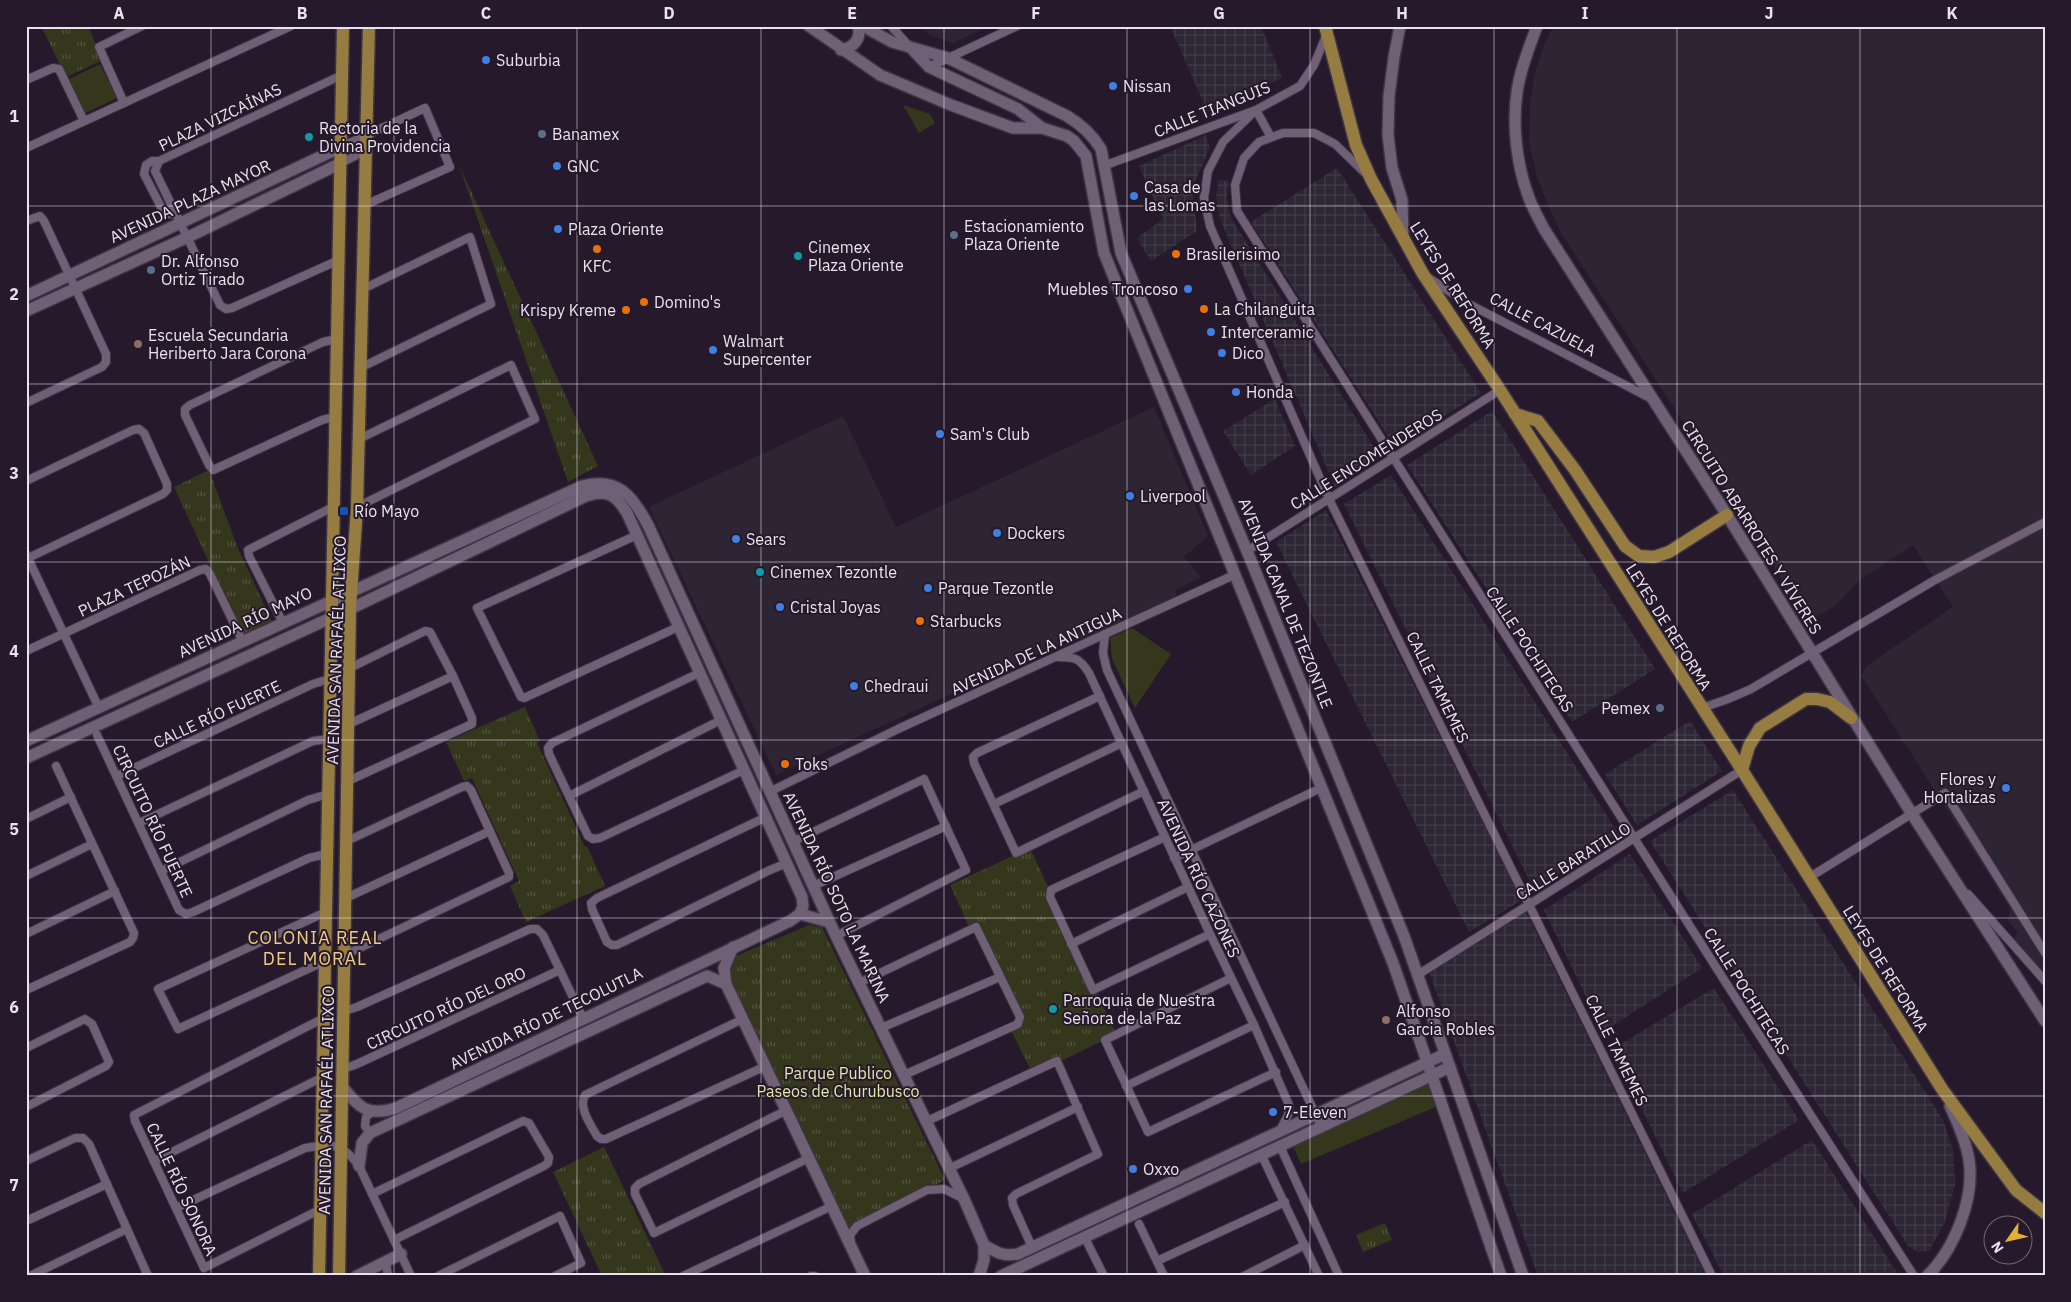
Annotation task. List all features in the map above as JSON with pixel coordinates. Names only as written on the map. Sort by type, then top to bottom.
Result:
[{"type":"main road","name":"AVENIDA SAN RAFAÉL ATLIXCO","points":[[319,1276],[339,148],[343,26]]},
{"type":"main road","name":"AVENIDA SAN RAFAÉL ATLIXCO","points":[[339,1276],[350,609],[357,507],[369,26]]},
{"type":"main road","name":"LEYES DE REFORMA","points":[[1326,30],[1356,145],[1371,179],[1423,274],[1500,390],[1742,770],[1942,1089],[2016,1190],[2045,1213]]},
{"type":"main road","points":[[1515,414],[1538,421],[1575,470],[1625,546],[1639,556],[1654,557],[1669,552],[1727,514]]},
{"type":"main road","points":[[1742,770],[1749,746],[1760,728],[1806,699],[1830,702],[1852,718]]},
{"type":"street","points":[[124,103],[98,47],[142,26]]},
{"type":"street","points":[[26,148],[291,26]]},
{"type":"street","name":"AVENIDA CANAL DE TEZONTLE","points":[[809,26],[841,50],[880,75],[1013,128],[1042,128],[1067,136],[1074,141],[1086,156],[1104,253],[1393,963],[1501,1276]]},
{"type":"street","points":[[841,50],[855,44],[858,37],[858,26]]},
{"type":"street","name":"AVENIDA CANAL DE TEZONTLE","points":[[863,26],[892,42],[948,58],[1067,116],[1084,126],[1098,143],[1106,165],[1121,253],[1247,551],[1419,974],[1445,1054],[1524,1276]]},
{"type":"street","points":[[891,26],[910,48]]},
{"type":"street","points":[[929,67],[1017,26]]},
{"type":"street","points":[[1400,26],[1389,96],[1388,135],[1392,168],[1402,200],[1403,237]]},
{"type":"street","name":"CIRCUITO ABARROTES Y VÍVERES","points":[[1537,26],[1526,57],[1517,92],[1517,140],[1520,166],[1529,199],[1544,229],[1650,398],[1727,514],[1950,874],[2045,1020]]},
{"type":"street","name":"CALLE TIANGUIS","points":[[1106,165],[1256,110],[1300,86],[1314,65],[1326,30]]},
{"type":"street","name":"AVENIDA CANAL DE TEZONTLE","points":[[910,48],[929,67],[1018,109],[1042,128]]},
{"type":"street","points":[[26,80],[54,68],[59,69],[84,120]]},
{"type":"street","name":"PLAZA VIZCAÍNAS","points":[[338,260],[226,309],[220,305],[179,218],[154,171],[159,161],[342,75]]},
{"type":"street","name":"AVENIDA PLAZA MAYOR","points":[[26,296],[70,276],[179,218],[425,108],[450,166],[365,205]]},
{"type":"street","points":[[1256,110],[1271,138]]},
{"type":"street","name":"CALLE TAMEMES","points":[[1256,110],[1223,142],[1208,171],[1204,198],[1210,226],[1329,499],[1712,1276]]},
{"type":"street","name":"CALLE POCHITECAS","points":[[1371,179],[1335,144],[1314,133],[1283,133],[1259,142],[1244,158],[1235,185],[1237,211],[1724,981],[1914,1276]]},
{"type":"street","name":"AVENIDA PLAZA MAYOR","points":[[26,311],[188,237],[367,150]]},
{"type":"street","points":[[26,221],[40,216],[44,221],[106,354],[106,362],[102,367],[26,403]]},
{"type":"street","points":[[360,368],[491,304],[470,237],[363,289]]},
{"type":"street","name":"CALLE CAZUELA","points":[[1423,274],[1473,306],[1650,398]]},
{"type":"street","points":[[334,417],[322,420],[213,470],[209,466],[185,415],[185,409],[323,342],[337,339]]},
{"type":"street","points":[[357,507],[535,419],[511,365],[359,438]]},
{"type":"street","name":"CALLE ENCOMENDEROS","points":[[1247,551],[1500,390]]},
{"type":"street","points":[[26,481],[133,430],[140,429],[144,433],[167,484],[167,490],[162,494],[27,557],[99,708]]},
{"type":"street","name":"AVENIDA RÍO MAYO","points":[[26,741],[582,486],[594,482],[606,482],[624,492],[638,506]]},
{"type":"street","name":"AVENIDA RÍO MAYO","points":[[26,758],[331,618],[586,496],[598,492],[607,493],[622,505],[628,513]]},
{"type":"street","name":"AVENIDA RÍO SOTO LA MARINA","points":[[638,506],[673,578],[829,922],[964,1199],[984,1245]]},
{"type":"street","points":[[282,623],[249,556],[248,550],[333,507]]},
{"type":"street","name":"AVENIDA RÍO SOTO LA MARINA","points":[[628,513],[678,627],[802,897],[803,906],[800,914]]},
{"type":"street","points":[[1702,708],[1728,700],[1751,689],[1814,654],[1935,580],[2045,522]]},
{"type":"street","points":[[637,535],[477,608],[520,697],[524,698],[678,627]]},
{"type":"street","name":"PLAZA TEPOZÁN","points":[[26,651],[200,570],[206,569],[242,642]]},
{"type":"street","name":"AVENIDA DE LA ANTIGUA","points":[[769,792],[898,729],[1234,575]]},
{"type":"street","points":[[348,782],[472,724],[472,718],[453,676],[430,632],[425,631],[350,668]]},
{"type":"street","name":"AVENIDA RÍO CAZONES","points":[[1105,634],[1103,653],[1107,670],[1321,1126]]},
{"type":"street","name":"AVENIDA RÍO CAZONES","points":[[1057,656],[1076,657],[1084,664],[1276,1072],[1289,1105],[1288,1115],[1279,1132]]},
{"type":"street","points":[[699,673],[552,743],[548,748],[549,754],[588,836],[593,839],[600,838],[744,770]]},
{"type":"street","points":[[349,724],[453,676]]},
{"type":"street","name":"CALLE RÍO FUERTE","points":[[117,776],[314,684],[329,679]]},
{"type":"street","points":[[1100,696],[977,753],[974,757],[974,763],[1016,854],[1144,791]]},
{"type":"street","points":[[569,796],[721,720]]},
{"type":"street","name":"CIRCUITO RÍO FUERTE","points":[[97,735],[179,910],[186,914],[309,858],[326,854]]},
{"type":"street","points":[[139,823],[313,741],[328,739]]},
{"type":"street","points":[[994,804],[1122,743]]},
{"type":"street","points":[[26,990],[130,942],[134,933],[56,766]]},
{"type":"street","name":"CALLE BARATILLO","points":[[1419,974],[1742,770]]},
{"type":"street","points":[[792,842],[924,779],[966,870],[836,936]]},
{"type":"street","points":[[345,955],[509,877],[509,873],[490,831],[471,790],[467,786],[346,841]]},
{"type":"street","points":[[1174,858],[1321,788]]},
{"type":"street","points":[[1810,877],[1945,793],[2045,953]]},
{"type":"street","points":[[161,871],[308,800],[328,794]]},
{"type":"street","points":[[26,819],[71,797]]},
{"type":"street","points":[[766,817],[597,898],[592,903],[592,909],[607,942],[617,945],[770,870],[787,864]]},
{"type":"street","points":[[813,886],[946,826]]},
{"type":"street","points":[[346,898],[490,831]]},
{"type":"street","points":[[1165,837],[1051,890],[1050,898],[1071,944],[1093,990],[1210,934]]},
{"type":"street","points":[[26,876],[92,844]]},
{"type":"street","points":[[1950,874],[2045,981]]},
{"type":"street","points":[[1071,944],[1188,887]]},
{"type":"street","points":[[26,934],[115,891]]},
{"type":"street","points":[[325,961],[178,1029],[158,989],[326,912]]},
{"type":"street","points":[[800,914],[829,922]]},
{"type":"street","name":"AVENIDA RÍO DE TECOLUTLA","points":[[372,1112],[382,1113],[396,1108],[790,921],[800,914]]},
{"type":"street","points":[[859,983],[976,926],[1020,1017],[1020,1021],[1018,1024],[904,1075]]},
{"type":"street","points":[[344,1011],[357,1007],[530,929],[537,929],[543,935],[583,1018]]},
{"type":"street","points":[[733,947],[724,968],[726,984],[865,1276]]},
{"type":"street","name":"CIRCUITO RÍO DEL ORO","points":[[343,1068],[357,1064],[560,970]]},
{"type":"street","name":"AVENIDA RÍO DE TECOLUTLA","points":[[370,1133],[707,976],[726,984]]},
{"type":"street","points":[[881,1028],[1000,976]]},
{"type":"street","points":[[1231,978],[1105,1040],[1148,1132],[1276,1072]]},
{"type":"street","name":"CALLE RÍO SONORA","points":[[321,1209],[204,1268],[135,1121],[134,1115],[324,1018]]},
{"type":"street","points":[[26,1048],[85,1019],[89,1020],[92,1024],[109,1057],[109,1062],[106,1066],[26,1107]]},
{"type":"street","points":[[743,1019],[585,1095],[582,1101],[586,1114],[597,1136],[601,1139],[606,1139],[766,1066]]},
{"type":"street","points":[[1126,1086],[1254,1025]]},
{"type":"street","points":[[1422,1045],[1432,1048],[1442,1042]]},
{"type":"street","points":[[984,1245],[1000,1255],[1008,1256],[1032,1247],[1445,1054]]},
{"type":"street","points":[[925,1122],[1057,1061],[1098,1154],[1016,1194],[1012,1198],[1032,1247]]},
{"type":"street","points":[[1001,1276],[1450,1067]]},
{"type":"street","points":[[154,1161],[323,1077]]},
{"type":"street","points":[[342,1086],[358,1104],[372,1112],[366,1117],[365,1126],[370,1133],[362,1143],[359,1166]]},
{"type":"street","points":[[1927,1276],[1938,1266],[1955,1238],[1968,1195],[1969,1161],[1962,1131],[1942,1089]]},
{"type":"street","points":[[1344,1101],[1350,1113]]},
{"type":"street","points":[[948,1169],[1078,1107]]},
{"type":"street","points":[[787,1110],[640,1184],[635,1188],[635,1194],[654,1233],[809,1158]]},
{"type":"street","points":[[372,1194],[523,1121],[529,1123],[549,1157],[548,1163],[544,1166],[394,1240]]},
{"type":"street","points":[[26,1161],[75,1138],[83,1138],[88,1144],[107,1184],[148,1276]]},
{"type":"street","points":[[176,1208],[305,1148],[322,1146],[341,1147],[351,1154],[359,1166],[411,1276]]},
{"type":"street","points":[[1280,1146],[1339,1276]]},
{"type":"street","points":[[1262,1154],[1319,1276]]},
{"type":"street","points":[[1213,1162],[1219,1174]]},
{"type":"street","points":[[26,1221],[107,1184]]},
{"type":"street","points":[[852,1248],[850,1234],[857,1226],[927,1190],[944,1188],[964,1199]]},
{"type":"street","points":[[1157,1261],[1285,1202]]},
{"type":"street","points":[[682,1276],[832,1206]]},
{"type":"street","points":[[438,1276],[560,1216],[582,1263],[555,1276]]},
{"type":"street","points":[[1139,1224],[1164,1276]]},
{"type":"street","points":[[30,1276],[127,1229]]},
{"type":"street","points":[[1085,1238],[1104,1276]]},
{"type":"street","points":[[979,1276],[984,1260],[984,1245]]},
{"type":"street","points":[[1244,1276],[1305,1245]]},
{"type":"street","points":[[357,1276],[401,1254]]},
{"type":"street","points":[[386,1263],[388,1276]]},
{"type":"shaded area","points":[[920,26],[989,26],[953,43],[932,36]]},
{"type":"shaded area","points":[[1170,26],[1261,26],[1282,78],[1232,102],[1207,111]]},
{"type":"shaded area","points":[[1553,26],[2045,26],[2045,985],[2008,943],[2018,933],[2008,921],[2010,908],[1861,675],[1869,664],[1953,607],[1913,545],[1860,580],[1836,605],[1808,622],[1689,431],[1561,233],[1553,216],[1538,180],[1529,143],[1530,102],[1534,77],[1543,48]]},
{"type":"shaded area","points":[[1206,135],[1210,147],[1192,189],[1197,231],[1151,261],[1137,238],[1163,219],[1139,166]]},
{"type":"shaded area","points":[[1337,168],[1481,393],[1395,447],[1251,222]]},
{"type":"shaded area","points":[[1218,180],[1229,181],[1227,199],[1231,218],[1380,457],[1335,487],[1220,219],[1216,198]]},
{"type":"shaded area","points":[[1275,399],[1295,446],[1251,475],[1223,431]]},
{"type":"shaded area","points":[[1154,407],[1208,536],[1184,557],[1201,577],[1175,590],[1177,596],[1089,637],[1069,641],[1041,652],[776,775],[649,507],[843,416],[896,527]]},
{"type":"shaded area","points":[[1492,411],[1655,669],[1572,722],[1407,465]]},
{"type":"shaded area","points":[[1391,475],[1619,835],[1534,890],[1344,504]]},
{"type":"shaded area","points":[[1326,510],[1522,900],[1469,932],[1276,542]]},
{"type":"shaded area","points":[[1690,721],[1722,771],[1637,825],[1605,774]]},
{"type":"shaded area","points":[[1733,790],[1943,1120],[1953,1150],[1955,1185],[1945,1222],[1929,1251],[1918,1252],[1908,1246],[1650,841]]},
{"type":"shaded area","points":[[1630,854],[1702,968],[1603,1032],[1544,910]]},
{"type":"shaded area","points":[[1525,910],[1706,1276],[1538,1276],[1428,969]]},
{"type":"shaded area","points":[[1714,988],[1799,1120],[1683,1193],[1612,1049]]},
{"type":"shaded area","points":[[1812,1140],[1899,1276],[1724,1276],[1692,1214]]},
{"type":"green space","points":[[41,26],[88,26],[103,60],[66,77]]},
{"type":"green space","points":[[100,64],[117,98],[83,114],[67,80]]},
{"type":"green space","points":[[903,105],[930,114],[935,123],[919,133]]},
{"type":"green space","points":[[459,165],[598,466],[568,482]]},
{"type":"green space","points":[[209,470],[237,546],[272,622],[243,636],[174,487]]},
{"type":"green space","points":[[1132,628],[1171,654],[1135,708],[1112,659],[1110,638]]},
{"type":"green space","points":[[525,707],[540,741],[537,743],[605,886],[526,922],[510,886],[519,881],[472,778],[464,781],[446,742]]},
{"type":"green space","points":[[1030,848],[1116,1034],[1033,1075],[1010,1028],[1019,1024],[976,932],[972,934],[950,885]]},
{"type":"green space","name":"Parque Publico Paseos de Churubusco","points":[[809,925],[822,927],[945,1180],[849,1227],[731,985],[728,972],[736,956]]},
{"type":"green space","points":[[1428,1078],[1438,1106],[1301,1164],[1292,1143]]},
{"type":"green space","points":[[604,1147],[665,1274],[663,1276],[602,1276],[553,1172]]},
{"type":"green space","points":[[1385,1223],[1392,1240],[1363,1252],[1356,1235]]},
{"type":"place","name":"Suburbia","points":[[486,60]]},
{"type":"place","name":"Nissan","points":[[1113,86]]},
{"type":"place","name":"Banamex","points":[[542,134]]},
{"type":"place","name":"Rectoria de la Divina Providencia","points":[[309,137]]},
{"type":"place","name":"GNC","points":[[557,166]]},
{"type":"place","name":"Casa de las Lomas","points":[[1134,196]]},
{"type":"place","name":"Plaza Oriente","points":[[558,229]]},
{"type":"place","name":"Estacionamiento Plaza Oriente","points":[[954,235]]},
{"type":"place","name":"KFC","points":[[597,249]]},
{"type":"place","name":"Brasilerisimo","points":[[1176,254]]},
{"type":"place","name":"Cinemex Plaza Oriente","points":[[798,256]]},
{"type":"place","name":"Dr. Alfonso Ortiz Tirado","points":[[151,270]]},
{"type":"place","name":"Muebles Troncoso","points":[[1188,289]]},
{"type":"place","name":"Domino's","points":[[644,302]]},
{"type":"place","name":"La Chilanguita","points":[[1204,309]]},
{"type":"place","name":"Krispy Kreme","points":[[626,310]]},
{"type":"place","name":"Interceramic","points":[[1211,332]]},
{"type":"place","name":"Escuela Secundaria Heriberto Jara Corona","points":[[138,344]]},
{"type":"place","name":"Walmart Supercenter","points":[[713,350]]},
{"type":"place","name":"Dico","points":[[1222,353]]},
{"type":"place","name":"Honda","points":[[1236,392]]},
{"type":"place","name":"Sam's Club","points":[[940,434]]},
{"type":"place","name":"Liverpool","points":[[1130,496]]},
{"type":"place","name":"Río Mayo","points":[[344,511]]},
{"type":"place","name":"Dockers","points":[[997,533]]},
{"type":"place","name":"Sears","points":[[736,539]]},
{"type":"place","name":"Cinemex Tezontle","points":[[760,572]]},
{"type":"place","name":"Parque Tezontle","points":[[928,588]]},
{"type":"place","name":"Cristal Joyas","points":[[780,607]]},
{"type":"place","name":"Starbucks","points":[[920,621]]},
{"type":"place","name":"Chedraui","points":[[854,686]]},
{"type":"place","name":"Pemex","points":[[1660,708]]},
{"type":"place","name":"Toks","points":[[785,764]]},
{"type":"place","name":"Flores y Hortalizas","points":[[2006,788]]},
{"type":"place","name":"Parroquia de Nuestra Señora de la Paz","points":[[1053,1009]]},
{"type":"place","name":"Alfonso Garcia Robles","points":[[1386,1020]]},
{"type":"place","name":"7-Eleven","points":[[1273,1112]]},
{"type":"place","name":"Oxxo","points":[[1133,1169]]},
{"type":"district","name":"COLONIA REAL DEL MORAL","points":[[315,948]]}]
